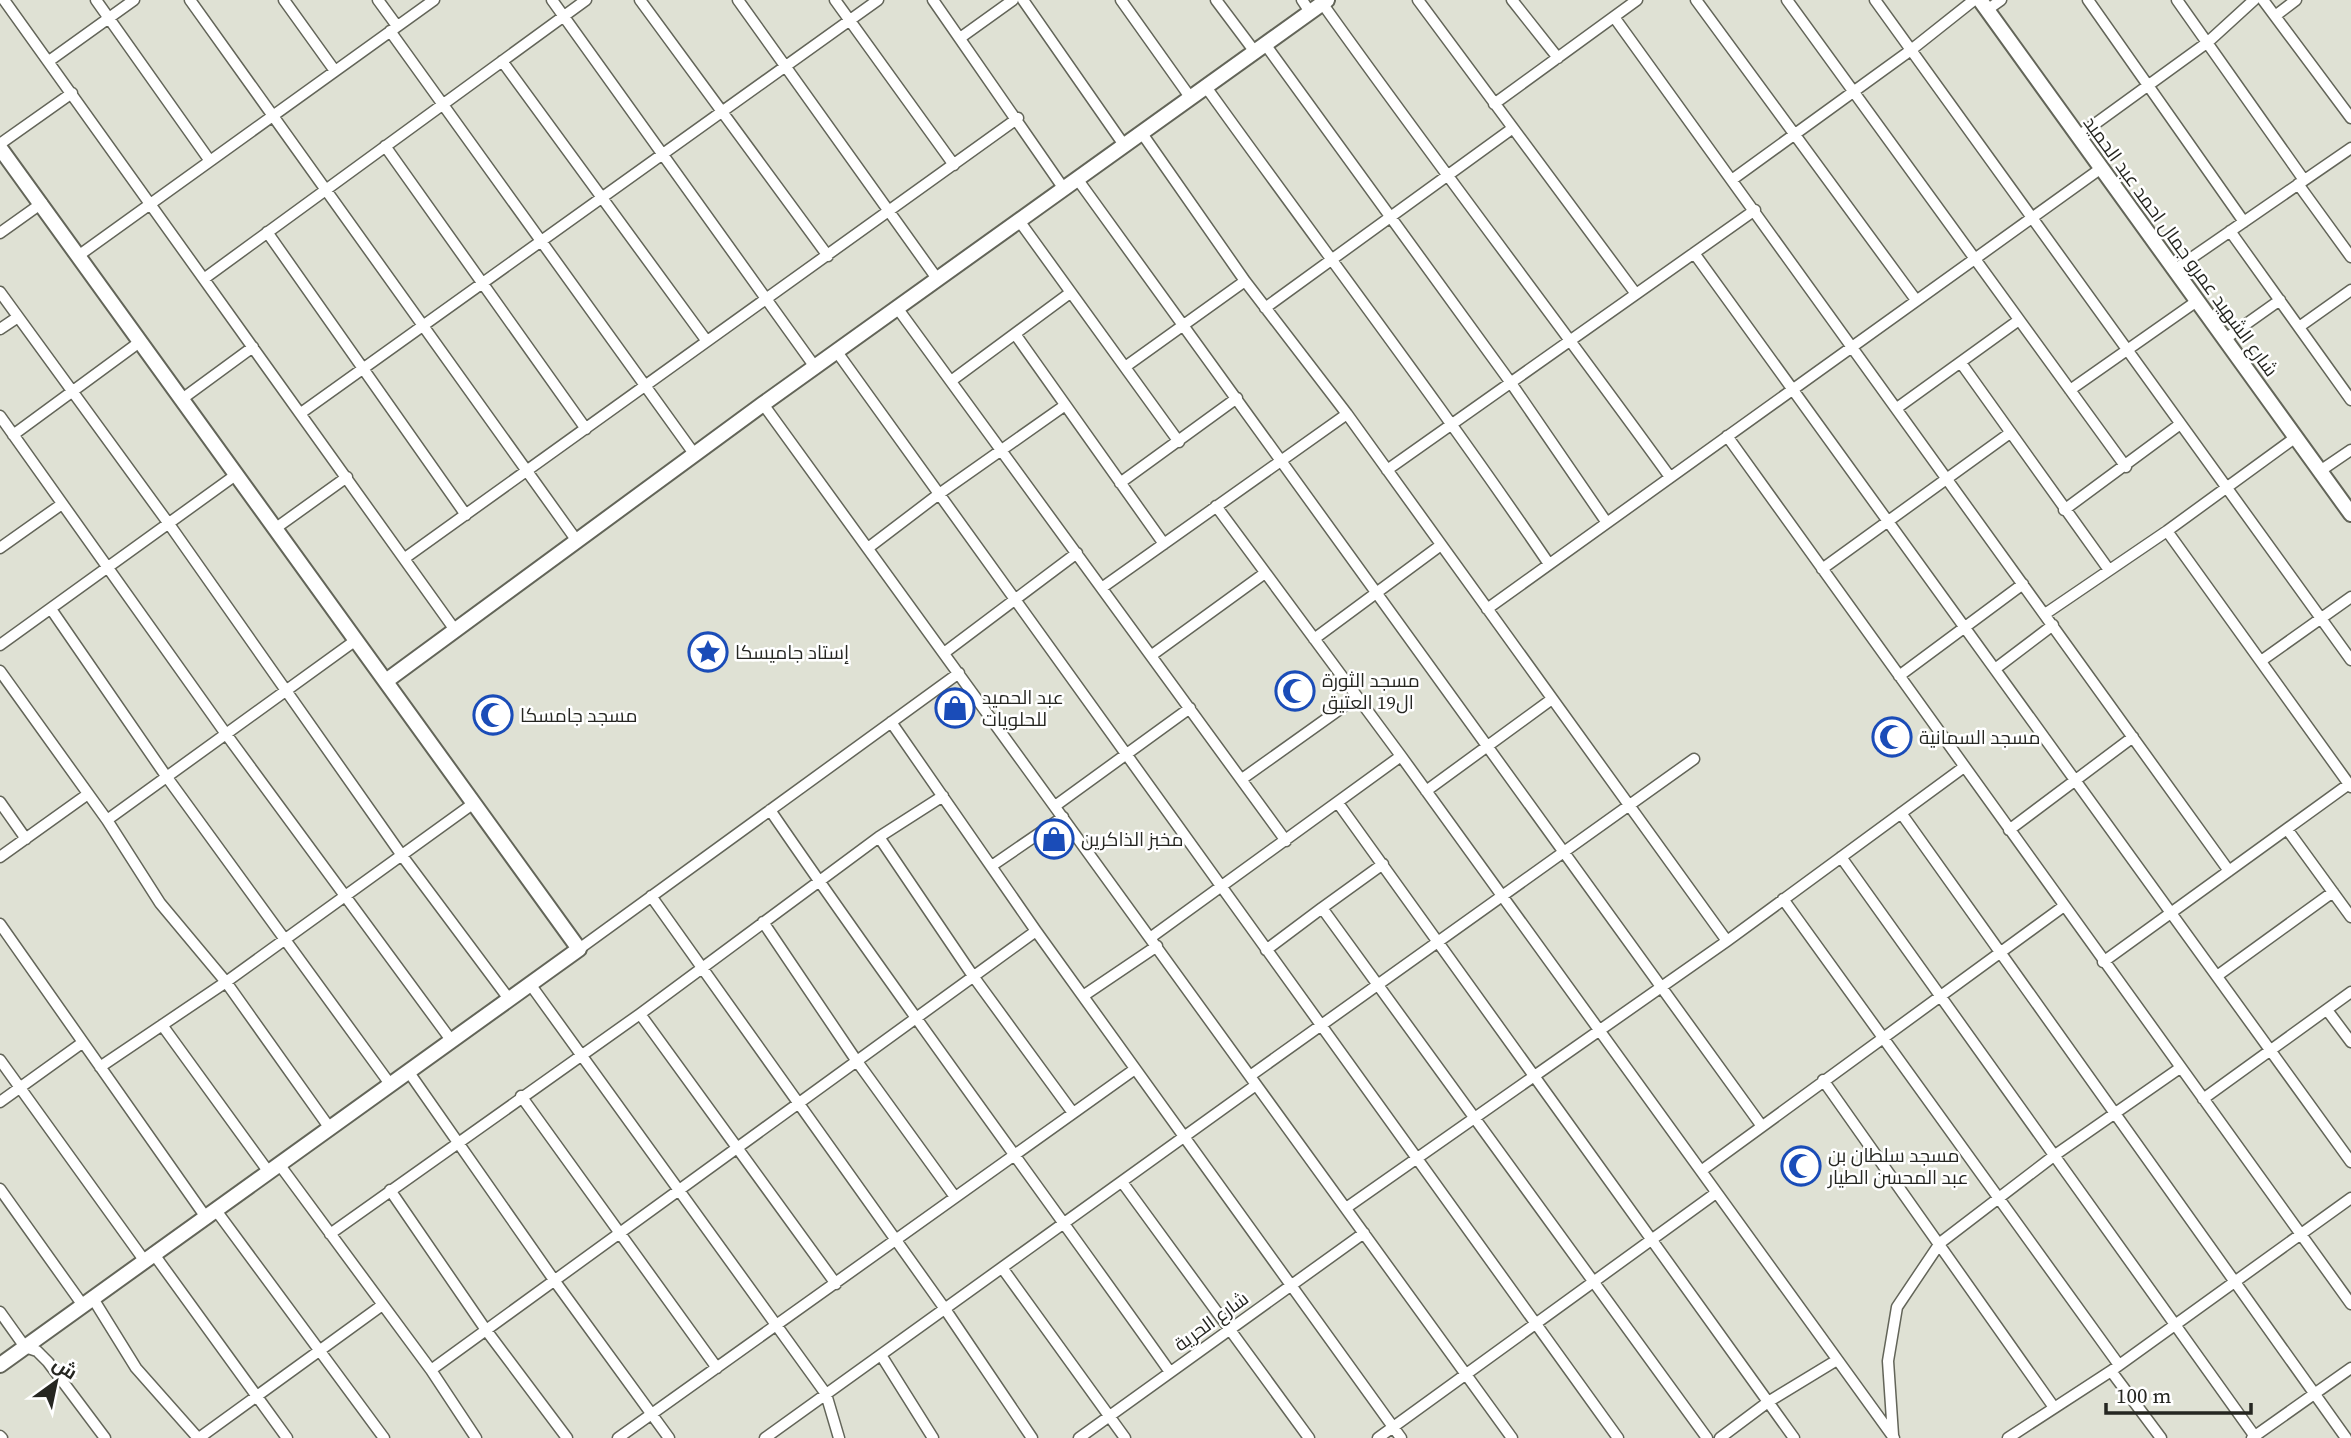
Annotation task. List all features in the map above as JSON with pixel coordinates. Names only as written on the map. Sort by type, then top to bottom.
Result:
[{"type":"street","points":[[4,0],[455,630]]},
{"type":"street","points":[[96,0],[210,161]]},
{"type":"street","points":[[49,61],[134,0]]},
{"type":"street","points":[[190,0],[576,541]]},
{"type":"street","points":[[284,0],[335,71]]},
{"type":"street","points":[[378,0],[443,104],[695,455]]},
{"type":"street","points":[[78,256],[434,0]]},
{"type":"street","points":[[552,0],[815,367]]},
{"type":"street","points":[[205,278],[586,0]]},
{"type":"street","points":[[640,0],[828,256]]},
{"type":"street","points":[[738,0],[938,280]]},
{"type":"street","points":[[835,0],[954,165]]},
{"type":"street","points":[[301,413],[878,0]]},
{"type":"street","points":[[933,0],[1018,118],[1064,189]]},
{"type":"street","points":[[960,38],[1013,0]]},
{"type":"street","points":[[1023,0],[1124,145]]},
{"type":"street","points":[[1121,0],[1191,97]]},
{"type":"street","points":[[1216,0],[1260,48],[1391,216],[1607,523]]},
{"type":"street","points":[[1418,0],[1636,294]]},
{"type":"street","points":[[1512,0],[1558,58]]},
{"type":"street","points":[[1494,104],[1637,0]]},
{"type":"street","points":[[1696,0],[1916,300]]},
{"type":"street","points":[[1787,0],[2126,467]]},
{"type":"street","points":[[1875,0],[2351,660]]},
{"type":"street","points":[[1733,179],[1911,50],[1974,0]]},
{"type":"street","points":[[1984,5],[2001,0]]},
{"type":"street","points":[[2088,0],[2244,222]]},
{"type":"street","points":[[2176,0],[2208,42],[2351,257]]},
{"type":"street","points":[[2077,137],[2208,42],[2254,0]]},
{"type":"street","points":[[2263,0],[2351,118]]},
{"type":"street","points":[[2275,16],[2296,0]]},
{"type":"street","points":[[386,681],[763,404],[1260,48],[1315,4],[1571,340],[1670,477]]},
{"type":"street","name":"شارع الشهيد عمرو جمال احمد عبد الحميد","points":[[1984,5],[2351,514]]},
{"type":"street","points":[[1614,17],[1755,209],[2229,871]]},
{"type":"street","points":[[502,61],[706,340]]},
{"type":"street","points":[[1206,87],[1330,260],[1453,423],[1549,564]]},
{"type":"street","points":[[72,93],[0,146],[579,948]]},
{"type":"street","points":[[405,558],[1018,118]]},
{"type":"street","points":[[1265,308],[1513,128]]},
{"type":"street","points":[[1141,132],[1245,281],[1347,414],[1727,941]]},
{"type":"street","points":[[385,146],[586,429]]},
{"type":"street","points":[[2174,270],[2351,148]]},
{"type":"street","points":[[1487,609],[2100,169]]},
{"type":"street","points":[[1077,180],[1760,1125]]},
{"type":"street","points":[[0,233],[42,203]]},
{"type":"street","points":[[1387,470],[1755,209]]},
{"type":"street","points":[[1020,222],[1179,442]]},
{"type":"street","points":[[2231,231],[2351,400]]},
{"type":"street","points":[[267,232],[466,515]]},
{"type":"street","points":[[1694,253],[2351,1163]]},
{"type":"street","points":[[1125,367],[1245,281]]},
{"type":"street","points":[[2299,327],[2351,290]]},
{"type":"street","points":[[0,292],[169,524],[403,857],[509,999]]},
{"type":"street","points":[[951,381],[1070,293]]},
{"type":"street","points":[[2225,339],[2280,300]]},
{"type":"street","points":[[2070,390],[2197,301]]},
{"type":"street","points":[[898,309],[1286,841]]},
{"type":"street","points":[[0,329],[18,317]]},
{"type":"street","points":[[1897,408],[2019,320]]},
{"type":"street","points":[[1015,334],[1164,544]]},
{"type":"street","points":[[13,435],[141,341]]},
{"type":"street","points":[[182,399],[253,346]]},
{"type":"street","points":[[837,352],[1415,1160],[1618,1438]]},
{"type":"street","points":[[1961,363],[2109,570]]},
{"type":"street","points":[[1120,483],[1237,398]]},
{"type":"street","points":[[763,404],[1512,1438]]},
{"type":"street","points":[[868,548],[1064,406]]},
{"type":"street","points":[[1103,587],[1347,414]]},
{"type":"street","points":[[0,416],[110,566],[226,734],[451,1040]]},
{"type":"street","points":[[2064,510],[2126,467],[2179,425]]},
{"type":"street","points":[[1822,569],[2010,433]]},
{"type":"street","points":[[1727,436],[2351,1304]]},
{"type":"street","points":[[2045,614],[2168,531],[2296,437]]},
{"type":"street","points":[[2320,471],[2351,450]]},
{"type":"street","points":[[0,645],[237,474]]},
{"type":"street","points":[[276,528],[347,477]]},
{"type":"street","points":[[0,547],[62,504]]},
{"type":"street","points":[[1216,506],[1401,756],[1894,1438]]},
{"type":"street","points":[[2103,962],[2350,785],[2168,531]]},
{"type":"street","points":[[1314,639],[1441,545]]},
{"type":"street","points":[[944,653],[1077,553]]},
{"type":"street","points":[[1152,655],[1265,573]]},
{"type":"street","points":[[1899,676],[2023,584]]},
{"type":"street","points":[[2261,661],[2351,597]]},
{"type":"street","points":[[51,609],[166,776],[390,1084]]},
{"type":"street","points":[[1995,669],[2053,625]]},
{"type":"street","points":[[107,820],[356,640]]},
{"type":"street","points":[[0,671],[107,820],[160,903],[226,982],[329,1127]]},
{"type":"street","points":[[0,1365],[959,673]]},
{"type":"street","points":[[1242,779],[1357,697]]},
{"type":"street","points":[[1426,791],[1552,699]]},
{"type":"street","points":[[1055,806],[1190,708]]},
{"type":"street","points":[[891,722],[993,865],[1036,931],[1401,1438]]},
{"type":"street","points":[[2009,830],[2133,737]]},
{"type":"street","points":[[1083,996],[1222,887],[1401,756]]},
{"type":"street","points":[[765,1438],[1186,1136],[1320,1025],[1694,759]]},
{"type":"street","points":[[1346,1208],[1727,941],[1964,767]]},
{"type":"street","points":[[0,857],[88,794]]},
{"type":"street","points":[[330,1234],[640,1014],[879,837],[943,796]]},
{"type":"street","points":[[0,802],[26,839]]},
{"type":"street","points":[[100,1067],[226,982],[403,857],[474,803]]},
{"type":"street","points":[[1338,803],[1794,1438]]},
{"type":"street","points":[[770,810],[915,1019],[1015,1153],[1170,1372]]},
{"type":"street","points":[[1901,813],[2346,1438]]},
{"type":"street","points":[[993,865],[1063,817]]},
{"type":"street","points":[[2287,829],[2351,917]]},
{"type":"street","points":[[879,837],[973,975],[1073,1113]]},
{"type":"street","points":[[1841,857],[2254,1437],[2351,1368]]},
{"type":"street","points":[[1266,950],[1383,864]]},
{"type":"street","points":[[2217,976],[2333,891]]},
{"type":"street","points":[[651,896],[945,1310],[1032,1438]]},
{"type":"street","points":[[1783,900],[2000,1198],[2161,1438]]},
{"type":"street","points":[[1701,1171],[1760,1125],[2063,906]]},
{"type":"street","points":[[1322,908],[1376,986],[1707,1438]]},
{"type":"street","points":[[763,922],[856,1060],[955,1197]]},
{"type":"street","points":[[0,924],[82,1044],[210,1213],[321,1350],[384,1438]]},
{"type":"street","points":[[431,1370],[1036,931]]},
{"type":"street","points":[[530,984],[826,1394],[839,1438]]},
{"type":"street","points":[[2203,1099],[2351,992]]},
{"type":"street","points":[[2327,1010],[2351,1042]]},
{"type":"street","points":[[640,1014],[836,1284]]},
{"type":"street","points":[[162,1025],[273,1168],[330,1234],[431,1370],[474,1437]]},
{"type":"street","points":[[0,1102],[82,1044]]},
{"type":"street","points":[[0,1060],[287,1438]]},
{"type":"street","points":[[1894,1438],[1888,1361],[1897,1307],[1940,1243],[2055,1155],[2180,1068]]},
{"type":"street","points":[[618,1438],[1135,1069]]},
{"type":"street","points":[[408,1071],[554,1280],[669,1438]]},
{"type":"street","points":[[1823,1080],[2053,1406]]},
{"type":"street","points":[[522,1096],[717,1368]]},
{"type":"street","points":[[1122,1182],[1309,1438]]},
{"type":"street","points":[[0,1189],[87,1300],[136,1368],[199,1438],[381,1306]]},
{"type":"street","points":[[390,1190],[486,1330],[567,1438]]},
{"type":"street","points":[[1378,1438],[1716,1192]]},
{"type":"street","points":[[2008,1438],[2053,1406],[2115,1368],[2351,1198]]},
{"type":"street","name":"شارع الحرية","points":[[1079,1438],[1364,1233]]},
{"type":"street","points":[[1003,1269],[1125,1438]]},
{"type":"street","points":[[0,1312],[25,1347],[37,1351],[48,1362],[104,1438]]},
{"type":"street","points":[[881,1356],[933,1438]]},
{"type":"street","points":[[1720,1438],[1768,1402],[1837,1360]]},
{"type":"place","name":"إستاد جاميسكا","points":[[708,652]]},
{"type":"place","name":"مسجد الثورة ال19 العتيق","points":[[1295,691]]},
{"type":"place","name":"عبد الحميد للحلويات","points":[[955,708]]},
{"type":"place","name":"مسجد جامسكا","points":[[493,715]]},
{"type":"place","name":"مسجد السمانية","points":[[1892,737]]},
{"type":"place","name":"مخبز الذاكرين","points":[[1054,839]]},
{"type":"place","name":"مسجد سلطان بن عبد المحسن الطيار","points":[[1801,1166]]}]
